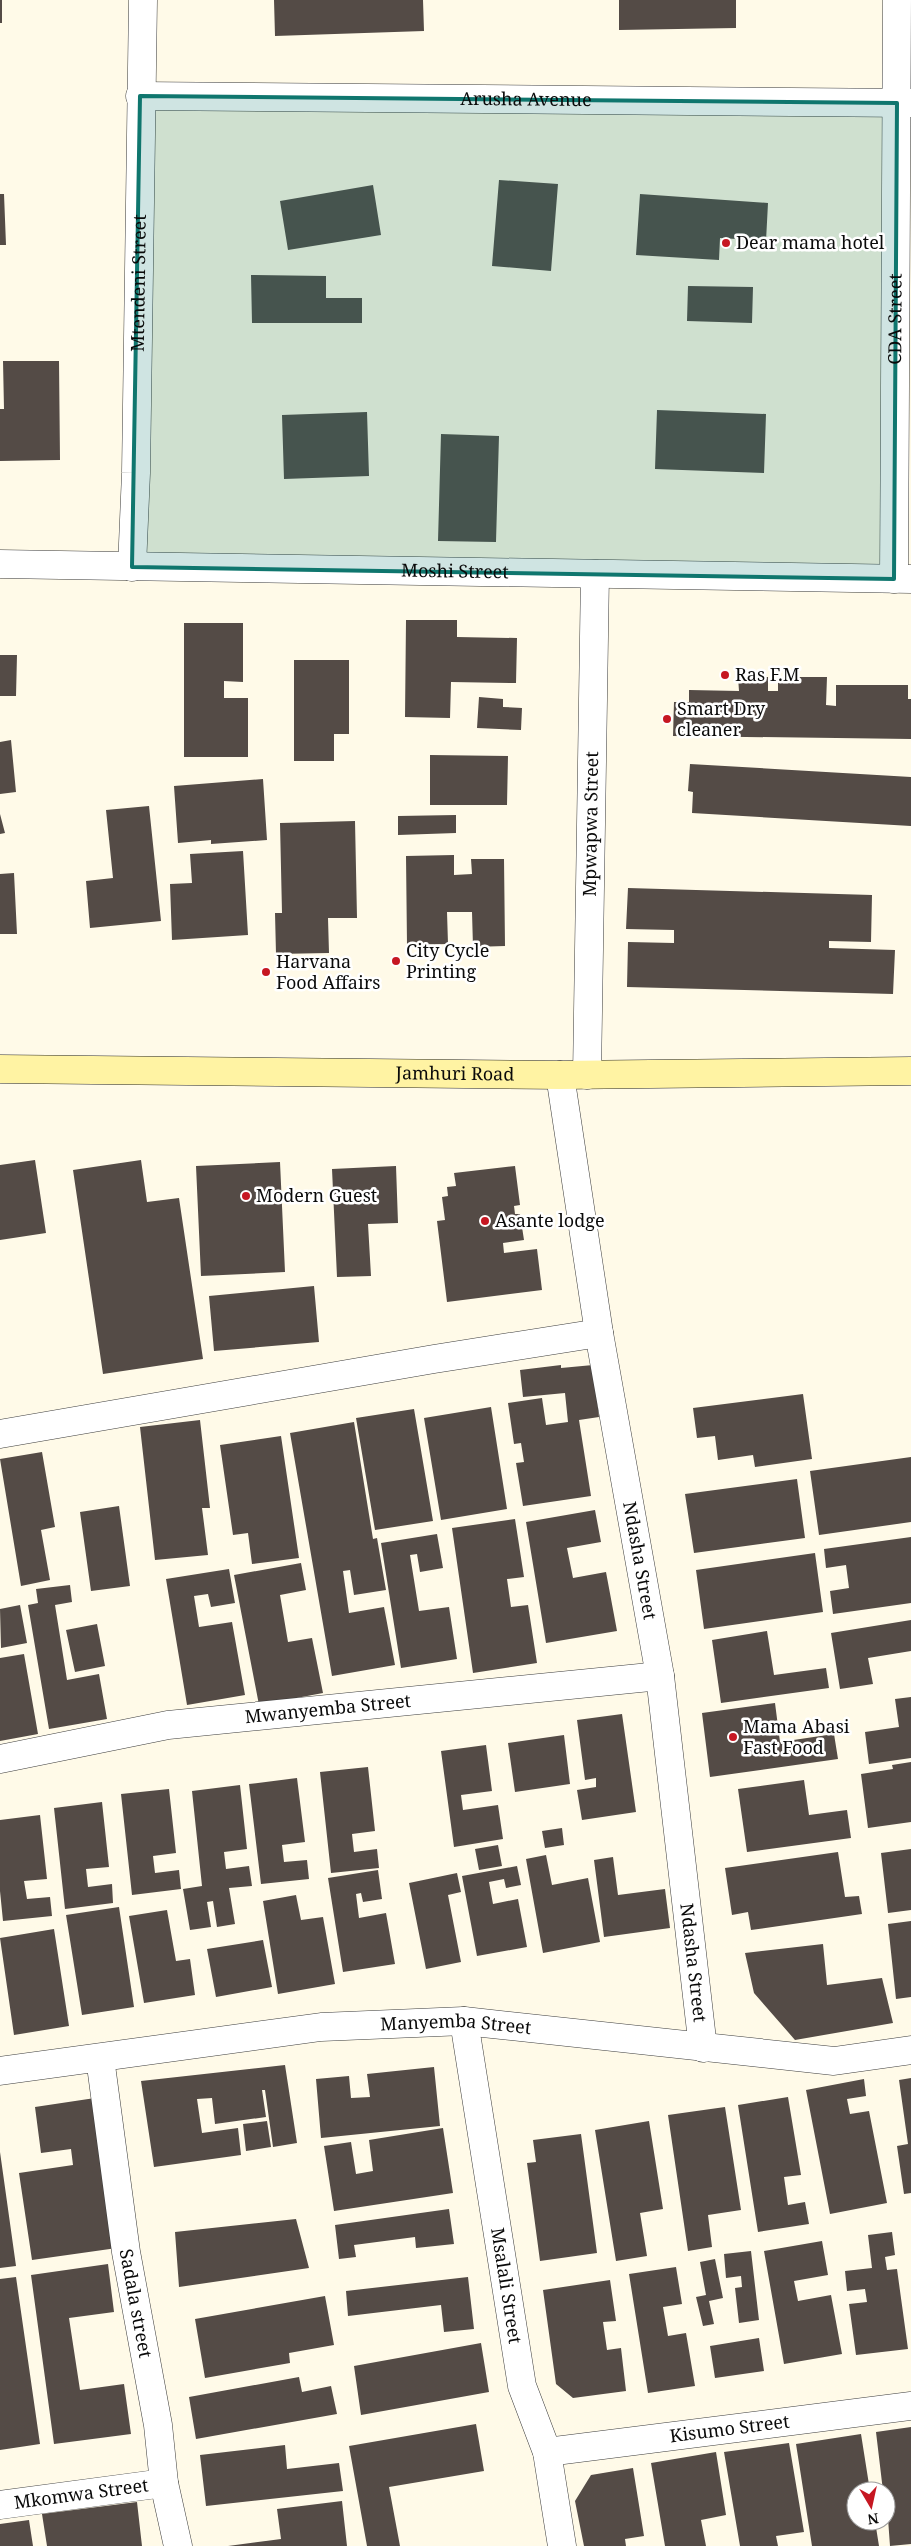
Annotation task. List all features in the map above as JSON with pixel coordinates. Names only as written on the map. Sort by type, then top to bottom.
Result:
[{"type":"main road","name":"Jamhuri Road","points":[[0,1068],[560,1075],[911,1071]]},
{"type":"street","name":"Mtendeni Street","points":[[132,566],[136,472],[140,96],[143,0]]},
{"type":"street","name":"CDA Street","points":[[897,0],[904,103],[902,579]]},
{"type":"street","name":"Arusha Avenue","points":[[140,96],[904,103]]},
{"type":"street","name":"Moshi Street","points":[[0,564],[902,579]]},
{"type":"street","name":"Mpwapwa Street","points":[[587,1075],[595,574]]},
{"type":"street","name":"Ndasha Street","points":[[560,1075],[599,1332],[660,1676],[703,2048]]},
{"type":"street","points":[[0,1434],[424,1360],[599,1332]]},
{"type":"street","name":"Mwanyemba Street","points":[[0,1760],[168,1725],[660,1676]]},
{"type":"street","name":"Manyemba Street","points":[[0,2071],[321,2027],[464,2020],[703,2048],[834,2061],[911,2050]]},
{"type":"street","name":"Msalali Street","points":[[464,2020],[522,2386],[547,2452],[562,2546]]},
{"type":"street","name":"Sadala street","points":[[100,2058],[126,2252],[158,2425],[164,2483],[178,2546]]},
{"type":"street","name":"Kisumo Street","points":[[547,2452],[911,2406]]},
{"type":"street","name":"Mkomwa Street","points":[[0,2505],[164,2483]]},
{"type":"highlighted area","points":[[140,96],[897,103],[894,579],[132,567]]},
{"type":"building","points":[[0,0],[2,0],[2,23],[0,23]]},
{"type":"building","points":[[274,0],[423,0],[424,31],[275,36]]},
{"type":"building","points":[[619,0],[736,0],[736,28],[619,30]]},
{"type":"building","points":[[499,180],[558,184],[551,271],[492,266]]},
{"type":"building","points":[[373,185],[381,235],[288,250],[280,201]]},
{"type":"building","points":[[0,194],[4,194],[6,245],[0,245]]},
{"type":"building","points":[[640,194],[768,203],[766,241],[720,238],[719,260],[636,255]]},
{"type":"building","points":[[251,275],[326,276],[326,298],[362,298],[362,323],[252,323]]},
{"type":"building","points":[[688,286],[753,287],[752,323],[687,321]]},
{"type":"building","points":[[3,361],[59,361],[60,460],[0,461],[0,409],[4,409]]},
{"type":"building","points":[[657,410],[766,414],[764,473],[655,469]]},
{"type":"building","points":[[367,412],[369,476],[284,479],[282,415]]},
{"type":"building","points":[[441,434],[499,436],[496,542],[438,541]]},
{"type":"building","points":[[406,620],[457,620],[457,637],[517,638],[516,683],[451,682],[450,718],[405,717]]},
{"type":"building","points":[[184,623],[243,623],[243,682],[224,681],[224,698],[248,698],[248,757],[184,757]]},
{"type":"building","points":[[0,655],[17,655],[16,696],[0,696]]},
{"type":"building","points":[[294,660],[349,660],[349,734],[334,734],[334,761],[294,761]]},
{"type":"building","points":[[738,677],[768,677],[768,691],[778,691],[778,677],[827,677],[826,705],[836,706],[836,685],[908,685],[908,699],[911,699],[911,739],[673,736],[674,702],[689,702],[689,690],[739,691]]},
{"type":"building","points":[[479,697],[503,699],[503,707],[522,708],[521,730],[477,728]]},
{"type":"building","points":[[11,740],[16,792],[0,794],[0,742]]},
{"type":"building","points":[[430,755],[508,756],[507,805],[430,805]]},
{"type":"building","points":[[690,764],[911,777],[911,826],[692,813],[693,792],[688,791]]},
{"type":"building","points":[[263,779],[267,840],[211,844],[211,840],[178,843],[174,786]]},
{"type":"building","points":[[149,806],[161,921],[90,928],[86,881],[113,878],[106,810]]},
{"type":"building","points":[[0,814],[5,833],[0,834]]},
{"type":"building","points":[[456,815],[456,833],[398,835],[398,816]]},
{"type":"building","points":[[355,821],[357,918],[328,918],[329,953],[276,954],[275,913],[282,913],[280,823]]},
{"type":"building","points":[[243,851],[248,935],[172,940],[170,884],[192,883],[190,854]]},
{"type":"building","points":[[454,855],[454,875],[472,874],[471,859],[504,859],[505,946],[473,947],[472,912],[447,912],[448,944],[407,945],[406,856]]},
{"type":"building","points":[[14,873],[17,934],[0,934],[0,874]]},
{"type":"building","points":[[628,888],[872,895],[871,942],[829,941],[829,948],[895,950],[893,994],[627,987],[628,942],[674,943],[674,930],[626,929]]},
{"type":"building","points":[[35,1160],[46,1233],[0,1240],[0,1165]]},
{"type":"building","points":[[141,1160],[147,1202],[179,1198],[203,1359],[103,1374],[73,1170]]},
{"type":"building","points":[[280,1162],[285,1272],[201,1276],[196,1166]]},
{"type":"building","points":[[396,1166],[398,1223],[368,1224],[371,1276],[337,1277],[332,1169]]},
{"type":"building","points":[[515,1166],[520,1205],[514,1206],[515,1214],[520,1214],[524,1240],[503,1243],[504,1253],[537,1249],[542,1290],[447,1302],[437,1221],[445,1220],[442,1197],[448,1196],[447,1187],[456,1186],[454,1173]]},
{"type":"building","points":[[314,1286],[319,1342],[214,1351],[209,1296]]},
{"type":"building","points":[[561,1365],[561,1368],[593,1365],[599,1417],[579,1420],[591,1496],[523,1506],[516,1463],[524,1462],[521,1443],[514,1444],[508,1403],[542,1398],[546,1425],[568,1422],[565,1393],[523,1397],[520,1370]]},
{"type":"building","points":[[803,1394],[812,1459],[755,1467],[753,1455],[718,1460],[715,1436],[697,1438],[693,1408]]},
{"type":"building","points":[[491,1407],[507,1509],[441,1520],[424,1418]]},
{"type":"building","points":[[414,1409],[433,1521],[375,1530],[356,1418]]},
{"type":"building","points":[[200,1420],[210,1508],[202,1508],[208,1555],[155,1560],[140,1427]]},
{"type":"building","points":[[354,1422],[373,1539],[377,1538],[386,1590],[354,1595],[350,1570],[343,1571],[349,1613],[384,1607],[395,1665],[332,1676],[290,1433]]},
{"type":"building","points":[[281,1436],[299,1558],[252,1564],[248,1533],[233,1535],[220,1445]]},
{"type":"building","points":[[42,1452],[55,1527],[41,1530],[50,1580],[21,1586],[0,1459]]},
{"type":"building","points":[[911,1457],[911,1522],[819,1535],[810,1471]]},
{"type":"building","points":[[797,1479],[805,1538],[694,1553],[685,1494]]},
{"type":"building","points":[[119,1506],[130,1586],[91,1591],[80,1512]]},
{"type":"building","points":[[595,1510],[601,1542],[567,1548],[573,1578],[606,1572],[617,1631],[546,1643],[526,1522]]},
{"type":"building","points":[[515,1519],[524,1577],[507,1579],[511,1607],[528,1605],[537,1663],[473,1673],[452,1528]]},
{"type":"building","points":[[437,1534],[443,1568],[420,1572],[417,1554],[410,1555],[419,1611],[449,1607],[457,1659],[401,1668],[381,1543]]},
{"type":"building","points":[[911,1537],[911,1603],[833,1614],[830,1591],[849,1588],[846,1565],[826,1568],[824,1549]]},
{"type":"building","points":[[815,1553],[823,1612],[704,1629],[696,1570]]},
{"type":"building","points":[[301,1563],[306,1590],[280,1595],[288,1642],[312,1638],[323,1693],[259,1705],[234,1575]]},
{"type":"building","points":[[229,1569],[235,1603],[211,1607],[208,1594],[194,1596],[199,1627],[232,1622],[245,1695],[187,1705],[166,1579]]},
{"type":"building","points":[[70,1585],[72,1602],[55,1605],[67,1680],[99,1674],[107,1719],[49,1729],[28,1605],[38,1603],[36,1589]]},
{"type":"building","points":[[20,1605],[27,1643],[1,1648],[0,1609]]},
{"type":"building","points":[[911,1620],[911,1651],[868,1658],[873,1684],[840,1689],[831,1633]]},
{"type":"building","points":[[97,1624],[105,1666],[75,1672],[66,1630]]},
{"type":"building","points":[[767,1631],[774,1675],[826,1668],[829,1688],[721,1703],[712,1640]]},
{"type":"building","points":[[24,1654],[38,1734],[0,1741],[0,1658]]},
{"type":"building","points":[[911,1697],[911,1758],[869,1764],[865,1732],[899,1727],[895,1699]]},
{"type":"building","points":[[775,1703],[780,1742],[834,1734],[838,1759],[710,1777],[702,1713]]},
{"type":"building","points":[[622,1714],[636,1812],[582,1820],[577,1790],[596,1787],[596,1778],[585,1780],[577,1720]]},
{"type":"building","points":[[564,1735],[570,1784],[515,1792],[508,1743]]},
{"type":"building","points":[[486,1745],[492,1791],[461,1795],[463,1810],[498,1805],[503,1839],[454,1847],[441,1751]]},
{"type":"building","points":[[911,1762],[911,1822],[868,1828],[861,1774],[893,1769],[892,1765]]},
{"type":"building","points":[[368,1767],[375,1831],[352,1834],[354,1852],[377,1849],[379,1868],[331,1873],[320,1772]]},
{"type":"building","points":[[297,1778],[305,1842],[282,1845],[284,1862],[307,1860],[309,1879],[261,1884],[249,1784]]},
{"type":"building","points":[[804,1780],[809,1815],[847,1810],[851,1838],[747,1852],[738,1789]]},
{"type":"building","points":[[240,1785],[247,1849],[224,1852],[226,1869],[249,1866],[252,1886],[229,1888],[235,1924],[217,1927],[213,1901],[207,1902],[211,1927],[190,1930],[183,1889],[202,1886],[192,1791]]},
{"type":"building","points":[[169,1789],[176,1853],[153,1856],[155,1873],[179,1870],[181,1889],[132,1895],[121,1794]]},
{"type":"building","points":[[102,1802],[109,1867],[86,1869],[88,1887],[112,1884],[113,1903],[65,1909],[54,1808]]},
{"type":"building","points":[[40,1815],[47,1879],[24,1881],[27,1899],[50,1897],[52,1916],[3,1921],[0,1891],[0,1820]]},
{"type":"building","points":[[562,1828],[564,1845],[545,1848],[542,1831]]},
{"type":"building","points":[[498,1845],[502,1866],[479,1870],[475,1849]]},
{"type":"building","points":[[911,1849],[911,1910],[888,1913],[881,1853]]},
{"type":"building","points":[[838,1852],[845,1897],[859,1896],[862,1914],[751,1930],[748,1912],[732,1915],[725,1868]]},
{"type":"building","points":[[546,1855],[552,1885],[588,1878],[600,1942],[543,1953],[526,1859]]},
{"type":"building","points":[[613,1857],[618,1895],[665,1889],[670,1928],[604,1937],[594,1860]]},
{"type":"building","points":[[517,1866],[521,1885],[506,1888],[504,1879],[489,1882],[493,1904],[518,1899],[527,1947],[477,1956],[462,1876]]},
{"type":"building","points":[[378,1870],[382,1899],[363,1902],[361,1893],[356,1894],[359,1918],[386,1913],[395,1964],[343,1972],[328,1878]]},
{"type":"building","points":[[457,1873],[461,1892],[448,1895],[461,1962],[426,1969],[409,1883]]},
{"type":"building","points":[[296,1895],[301,1920],[323,1917],[335,1984],[278,1994],[263,1901]]},
{"type":"building","points":[[119,1907],[134,2007],[82,2015],[66,1915]]},
{"type":"building","points":[[167,1910],[176,1961],[190,1959],[195,1995],[144,2003],[129,1916]]},
{"type":"building","points":[[911,1921],[911,1997],[896,1999],[888,1924]]},
{"type":"building","points":[[54,1929],[69,2026],[14,2035],[0,1938]]},
{"type":"building","points":[[263,1940],[272,1987],[216,1997],[207,1949]]},
{"type":"building","points":[[823,1944],[827,1985],[882,1978],[893,2023],[795,2040],[754,1993],[745,1953]]},
{"type":"building","points":[[285,2065],[297,2143],[273,2147],[265,2090],[262,2090],[266,2117],[215,2124],[212,2098],[197,2099],[202,2133],[238,2128],[241,2155],[154,2167],[141,2081]]},
{"type":"building","points":[[434,2067],[440,2126],[321,2138],[316,2079],[349,2076],[351,2098],[370,2097],[367,2074]]},
{"type":"building","points":[[911,2078],[911,2193],[904,2194],[897,2146],[908,2144],[899,2080]]},
{"type":"building","points":[[864,2079],[866,2096],[847,2099],[850,2114],[869,2111],[887,2203],[830,2214],[806,2090]]},
{"type":"building","points":[[788,2097],[801,2175],[784,2177],[788,2205],[805,2202],[809,2224],[758,2232],[738,2105]]},
{"type":"building","points":[[95,2098],[117,2248],[32,2260],[19,2173],[73,2165],[71,2149],[41,2153],[35,2107]]},
{"type":"building","points":[[725,2107],[741,2210],[708,2215],[712,2247],[688,2251],[668,2115]]},
{"type":"building","points":[[267,2121],[271,2147],[246,2151],[243,2124]]},
{"type":"building","points":[[649,2121],[663,2209],[640,2213],[647,2256],[616,2261],[595,2130]]},
{"type":"building","points":[[443,2128],[453,2193],[334,2211],[324,2146],[351,2142],[356,2174],[373,2171],[369,2140]]},
{"type":"building","points":[[581,2134],[597,2253],[540,2261],[527,2163],[536,2162],[533,2140]]},
{"type":"building","points":[[0,2152],[16,2266],[0,2268]]},
{"type":"building","points":[[449,2209],[454,2244],[416,2248],[415,2237],[354,2245],[356,2257],[339,2259],[335,2225]]},
{"type":"building","points":[[296,2219],[309,2268],[179,2287],[175,2232]]},
{"type":"building","points":[[892,2232],[895,2255],[885,2257],[887,2270],[897,2269],[908,2349],[856,2355],[849,2304],[867,2302],[865,2289],[847,2291],[845,2271],[872,2268],[868,2235]]},
{"type":"building","points":[[822,2241],[828,2275],[794,2281],[798,2301],[831,2295],[842,2354],[784,2364],[764,2251]]},
{"type":"building","points":[[751,2251],[759,2320],[739,2323],[735,2288],[742,2287],[741,2276],[726,2278],[724,2254]]},
{"type":"building","points":[[715,2259],[723,2298],[709,2301],[714,2324],[703,2326],[696,2297],[706,2295],[700,2262]]},
{"type":"building","points":[[108,2264],[114,2312],[69,2318],[80,2390],[124,2384],[131,2434],[54,2444],[31,2275]]},
{"type":"building","points":[[676,2267],[682,2304],[663,2307],[668,2336],[686,2333],[695,2386],[648,2393],[629,2274]]},
{"type":"building","points":[[16,2277],[40,2444],[0,2450],[0,2279]]},
{"type":"building","points":[[468,2277],[474,2329],[444,2332],[441,2305],[348,2316],[346,2291]]},
{"type":"building","points":[[610,2280],[616,2321],[603,2322],[607,2350],[621,2348],[626,2391],[573,2398],[556,2384],[543,2290]]},
{"type":"building","points":[[325,2296],[334,2345],[289,2353],[290,2363],[205,2378],[195,2319]]},
{"type":"building","points":[[759,2338],[764,2371],[715,2378],[710,2346]]},
{"type":"building","points":[[481,2343],[489,2392],[361,2415],[354,2366]]},
{"type":"building","points":[[299,2377],[302,2392],[331,2386],[337,2414],[196,2439],[189,2397]]},
{"type":"building","points":[[476,2424],[484,2471],[389,2487],[400,2546],[367,2546],[349,2446]]},
{"type":"building","points":[[911,2427],[911,2544],[890,2546],[889,2531],[896,2531],[896,2481],[882,2481],[876,2432]]},
{"type":"building","points":[[861,2434],[868,2481],[846,2481],[846,2531],[877,2531],[879,2546],[812,2546],[796,2444]]},
{"type":"building","points":[[789,2443],[804,2532],[776,2536],[778,2546],[740,2546],[724,2452]]},
{"type":"building","points":[[285,2445],[287,2469],[339,2463],[343,2491],[206,2506],[200,2455]]},
{"type":"building","points":[[716,2452],[726,2515],[701,2520],[706,2546],[665,2546],[651,2463]]},
{"type":"building","points":[[633,2468],[644,2536],[625,2539],[626,2546],[584,2546],[575,2501],[591,2475]]},
{"type":"building","points":[[342,2501],[347,2546],[228,2546],[281,2539],[277,2509]]},
{"type":"building","points":[[137,2502],[142,2546],[47,2546],[42,2514]]},
{"type":"building","points":[[29,2520],[33,2546],[0,2546],[0,2524]]},
{"type":"place","name":"Dear mama hotel","points":[[726,243]]},
{"type":"place","name":"Ras F.M","points":[[725,675]]},
{"type":"place","name":"Smart Dry cleaner","points":[[667,719]]},
{"type":"place","name":"City Cycle Printing","points":[[396,961]]},
{"type":"place","name":"Harvana Food Affairs","points":[[266,972]]},
{"type":"place","name":"Modern Guest","points":[[246,1196]]},
{"type":"place","name":"Asante lodge","points":[[485,1221]]},
{"type":"place","name":"Mama Abasi Fast Food","points":[[733,1737]]}]
